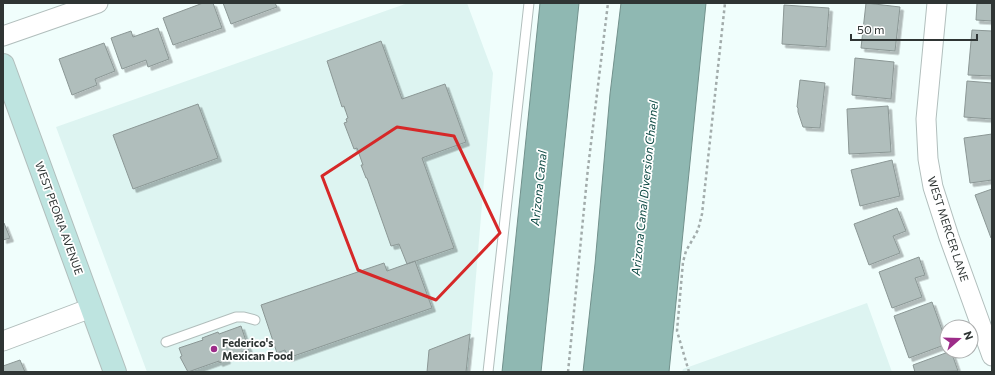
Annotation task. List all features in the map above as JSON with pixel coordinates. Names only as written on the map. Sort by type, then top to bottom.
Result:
[{"type":"main road","name":"WEST PEORIA AVENUE","points":[[3,65],[115,372]]},
{"type":"street","points":[[3,36],[98,3]]},
{"type":"street","name":"WEST MERCER LANE","points":[[937,3],[927,112],[928,159],[933,187],[949,237],[992,356]]},
{"type":"street","points":[[3,341],[91,308]]},
{"type":"lane","points":[[488,372],[529,3]]},
{"type":"lane","points":[[166,342],[236,317],[244,317],[255,320]]},
{"type":"path","points":[[568,372],[588,168],[608,3]]},
{"type":"path","points":[[689,372],[677,331],[683,262],[686,251],[698,230],[702,214],[725,3]]},
{"type":"highlighted area","points":[[397,127],[454,136],[500,233],[436,300],[358,270],[322,176]]},
{"type":"shaded area","points":[[408,3],[467,3],[493,73],[468,372],[147,372],[56,127]]},
{"type":"shaded area","points":[[867,303],[892,372],[682,372],[683,369]]},
{"type":"water","name":"Arizona Canal","points":[[540,3],[579,3],[541,372],[502,372]]},
{"type":"water","name":"Arizona Canal Diversion Channel","points":[[621,3],[706,3],[669,372],[583,372],[595,264],[610,94]]},
{"type":"building","points":[[203,3],[213,3],[222,28],[173,45],[163,18]]},
{"type":"building","points":[[223,3],[275,3],[277,7],[231,24]]},
{"type":"building","points":[[866,3],[900,7],[895,51],[861,48]]},
{"type":"building","points":[[977,3],[992,3],[992,21],[976,20]]},
{"type":"building","points":[[784,5],[829,8],[826,47],[782,44]]},
{"type":"building","points":[[158,28],[169,59],[148,67],[146,60],[122,69],[111,38],[131,31],[133,37]]},
{"type":"building","points":[[972,30],[992,31],[992,76],[968,75]]},
{"type":"building","points":[[381,41],[402,99],[445,84],[466,142],[422,158],[454,248],[407,264],[399,244],[391,246],[361,165],[363,165],[357,148],[354,149],[344,123],[347,122],[346,119],[348,118],[344,106],[342,107],[327,61]]},
{"type":"building","points":[[104,43],[115,71],[95,79],[97,85],[72,95],[59,59]]},
{"type":"building","points":[[855,58],[894,62],[891,99],[852,95]]},
{"type":"building","points":[[800,80],[825,83],[820,128],[803,127],[797,107]]},
{"type":"building","points":[[967,81],[992,83],[992,119],[964,117]]},
{"type":"building","points":[[198,104],[218,158],[133,189],[113,135]]},
{"type":"building","points":[[888,106],[891,152],[849,154],[847,109]]},
{"type":"building","points":[[992,134],[992,180],[970,183],[964,138]]},
{"type":"building","points":[[892,160],[900,196],[860,206],[851,170]]},
{"type":"building","points":[[992,189],[992,237],[991,238],[975,195]]},
{"type":"building","points":[[897,208],[906,231],[893,236],[900,253],[869,265],[854,224]]},
{"type":"building","points":[[4,223],[10,238],[3,240],[3,224]]},
{"type":"building","points":[[919,257],[925,275],[915,278],[922,297],[892,308],[879,272]]},
{"type":"building","points":[[415,261],[432,308],[288,358],[285,350],[277,353],[261,305],[384,263],[387,271]]},
{"type":"building","points":[[932,302],[939,322],[939,347],[909,358],[894,316]]},
{"type":"building","name":"Federico's Mexican Food","points":[[241,326],[249,350],[226,357],[227,360],[219,363],[219,361],[188,372],[180,357],[182,356],[179,348],[203,340],[202,338],[218,332],[219,334]]},
{"type":"building","points":[[470,334],[466,372],[427,372],[429,350]]},
{"type":"building","points":[[939,355],[939,359],[954,359],[958,371],[915,372],[913,365]]},
{"type":"building","points":[[20,360],[25,372],[3,372],[3,366]]},
{"type":"place","name":"Federico's Mexican Food","points":[[214,349]]}]
